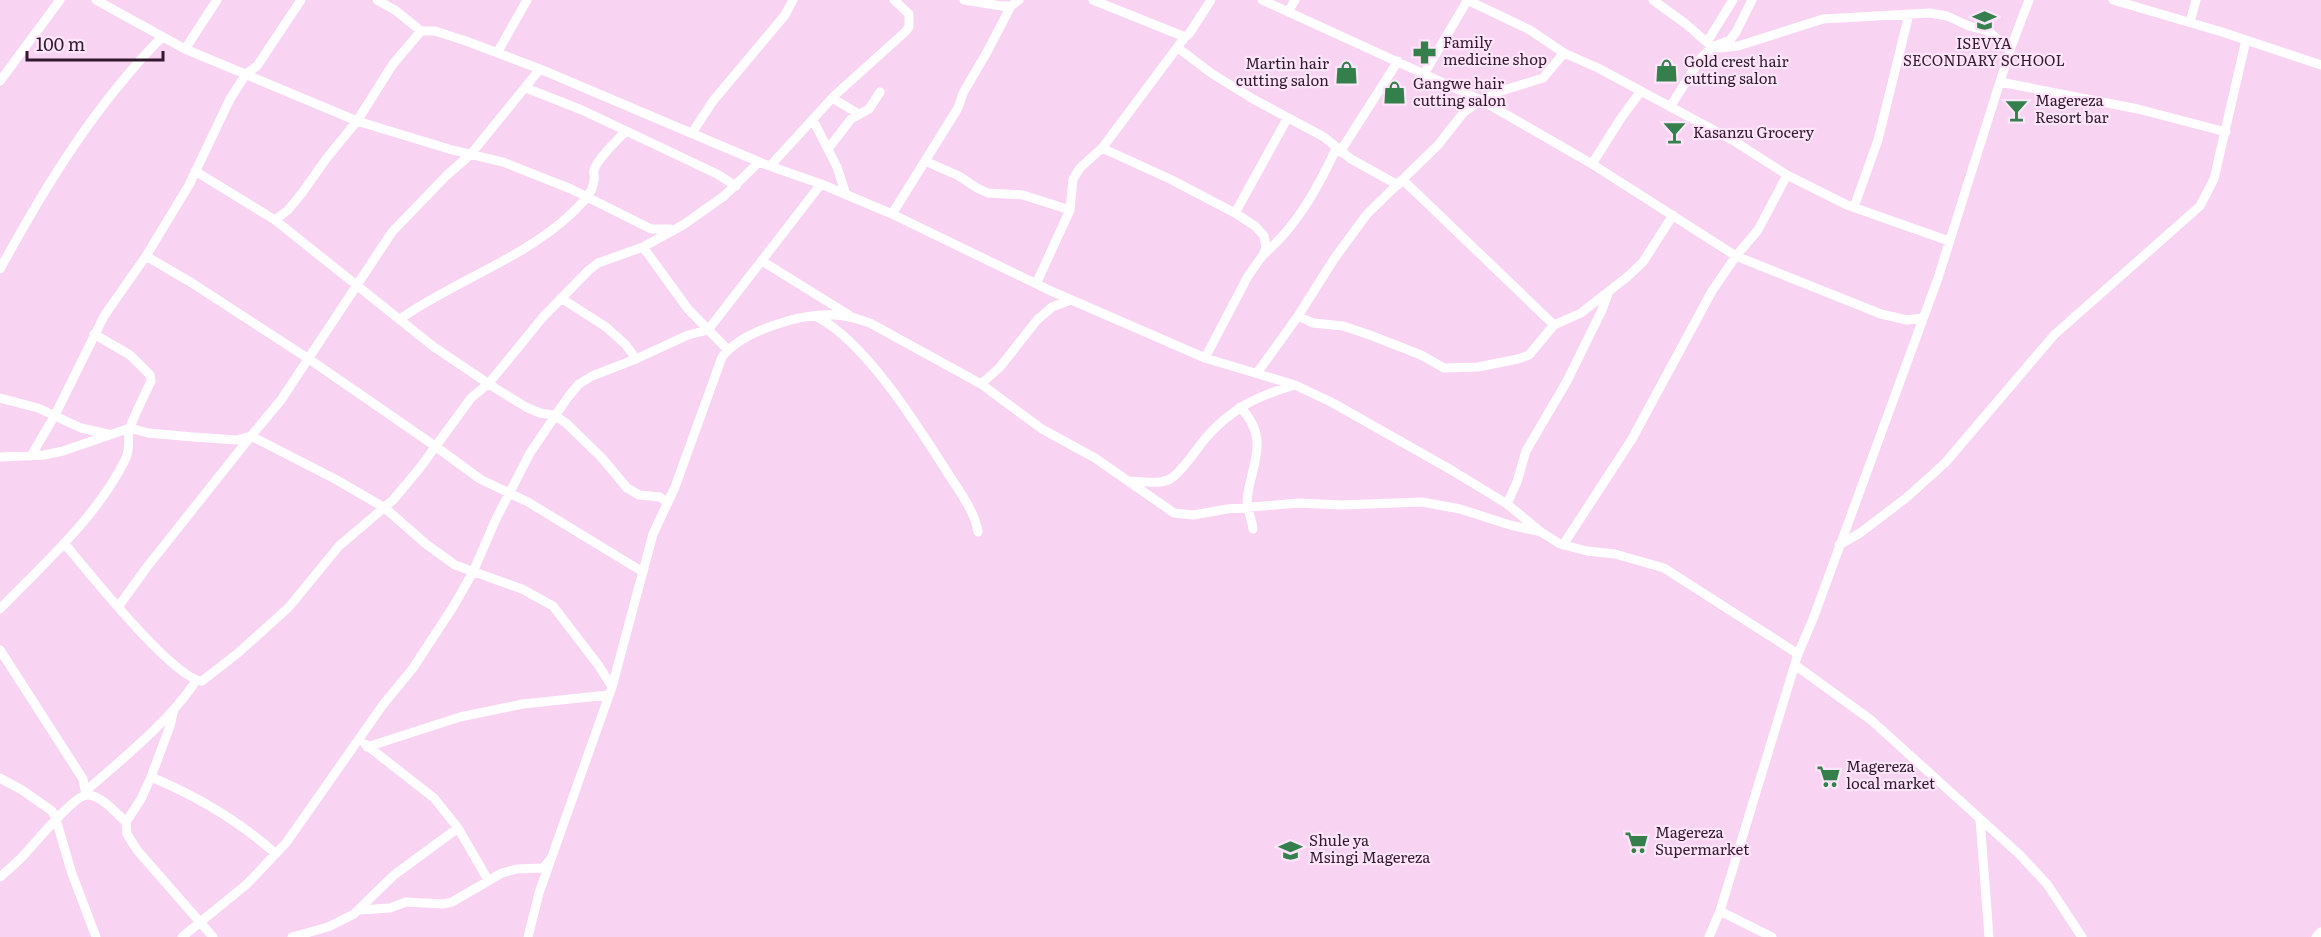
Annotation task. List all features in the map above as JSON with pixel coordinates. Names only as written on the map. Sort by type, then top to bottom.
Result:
[{"type":"street","points":[[0,81],[60,0]]},
{"type":"street","points":[[100,0],[185,49],[357,121],[503,162],[588,196],[628,220],[651,229],[666,230],[683,225]]},
{"type":"street","points":[[185,49],[217,0]]},
{"type":"street","points":[[31,456],[55,415],[104,316],[146,256],[195,171],[221,116],[246,74],[257,66],[301,0]]},
{"type":"street","points":[[377,0],[395,10],[421,31],[435,31],[540,69],[759,162],[821,184],[892,214],[1036,284],[1205,358],[1295,385],[1334,403],[1396,437],[1507,504],[1540,532],[1563,545],[1616,554],[1664,568],[1798,654]]},
{"type":"street","points":[[497,53],[527,0]]},
{"type":"street","points":[[692,134],[713,101],[785,15],[793,0]]},
{"type":"street","points":[[770,166],[832,99],[909,27],[909,14],[894,0]]},
{"type":"street","points":[[892,214],[957,108],[963,93],[1015,3],[964,0]]},
{"type":"street","points":[[1093,0],[1185,37]]},
{"type":"street","points":[[1036,284],[1070,210],[1073,179],[1080,168],[1102,148],[1185,37],[1190,34],[1210,0]]},
{"type":"street","points":[[1262,0],[1481,100],[1592,164],[1736,256],[1881,314],[1906,320],[1923,318]]},
{"type":"street","points":[[1288,12],[1294,0]]},
{"type":"street","points":[[1424,74],[1467,0],[1530,30],[1564,53],[1598,68],[1734,141],[1787,175],[1854,207],[1949,241]]},
{"type":"street","points":[[1653,0],[1710,45],[1738,46],[1822,19],[1930,13],[1947,16],[1969,26],[1988,31],[2010,50]]},
{"type":"street","points":[[1670,107],[1689,73],[1710,45],[1733,0]]},
{"type":"street","points":[[1710,45],[1730,40],[1752,0]]},
{"type":"street","points":[[1709,937],[1720,910],[1798,654],[1814,619],[1923,318],[2010,50],[2029,0]]},
{"type":"street","points":[[2190,22],[2196,0]]},
{"type":"street","points":[[2119,1],[2321,65]]},
{"type":"street","points":[[1854,207],[1878,140],[1909,14]]},
{"type":"street","points":[[275,220],[294,203],[357,121],[393,64],[421,31]]},
{"type":"street","points":[[0,269],[58,167],[108,97],[162,37]]},
{"type":"street","points":[[1839,545],[1860,533],[1906,498],[1945,462],[2054,335],[2193,214],[2211,188],[2246,40]]},
{"type":"street","points":[[1178,48],[1211,73],[1287,119],[1324,137],[1338,151],[1400,182],[1554,325]]},
{"type":"street","points":[[1257,372],[1298,316],[1334,259],[1368,214],[1438,145],[1464,112],[1481,100],[1501,91],[1543,78],[1564,53]]},
{"type":"street","points":[[1205,358],[1248,276],[1263,255],[1281,238],[1306,208],[1338,151],[1398,61]]},
{"type":"street","points":[[118,607],[147,567],[281,400],[382,245],[404,217],[471,154],[540,69]]},
{"type":"street","points":[[2000,82],[2148,111],[2226,132]]},
{"type":"street","points":[[526,88],[582,110],[717,174],[736,186]]},
{"type":"street","points":[[828,149],[850,119],[869,109],[880,92]]},
{"type":"street","points":[[1592,164],[1621,118],[1641,92]]},
{"type":"street","points":[[832,99],[859,114]]},
{"type":"street","points":[[1235,213],[1287,119]]},
{"type":"street","points":[[813,120],[837,166],[846,195]]},
{"type":"street","points":[[400,319],[427,301],[528,247],[569,216],[588,196],[594,181],[594,170],[614,142],[626,131]]},
{"type":"street","points":[[1102,148],[1170,179],[1255,226],[1264,236],[1266,247],[1263,255]]},
{"type":"street","points":[[925,161],[959,176],[988,193],[1023,195],[1070,210]]},
{"type":"street","points":[[64,543],[118,607],[172,662],[196,681],[202,681],[289,607],[339,546],[385,508],[405,486],[471,398],[489,383],[517,347],[561,298],[598,263],[643,247],[683,225],[724,196],[759,162]]},
{"type":"street","points":[[195,171],[275,220],[434,347],[526,406],[540,413],[554,415],[573,429],[602,458],[627,488],[639,495],[660,497],[668,503]]},
{"type":"street","points":[[1563,545],[1632,439],[1712,291],[1736,256],[1758,230],[1787,175]]},
{"type":"street","points":[[182,937],[247,884],[276,854],[382,706],[413,668],[473,572],[508,494],[530,453],[567,397],[584,380],[688,336],[708,330],[821,184]]},
{"type":"street","points":[[1298,316],[1312,322],[1343,326],[1370,335],[1421,355],[1444,368],[1456,369],[1503,363],[1529,355],[1554,325],[1581,313],[1609,291],[1643,261],[1673,215]]},
{"type":"street","points":[[643,247],[682,297],[688,309],[728,350]]},
{"type":"street","points":[[146,256],[309,358],[472,474],[528,502],[643,572]]},
{"type":"street","points":[[762,261],[851,316],[897,336],[981,384],[1042,429],[1095,459],[1164,508],[1184,515],[1299,503],[1341,505],[1422,502],[1460,508],[1510,525],[1540,532]]},
{"type":"street","points":[[1507,504],[1517,482],[1526,451],[1563,388],[1602,310],[1609,291]]},
{"type":"street","points":[[561,298],[606,327],[626,345],[636,359]]},
{"type":"street","points":[[981,384],[999,367],[1037,320],[1052,307],[1071,300]]},
{"type":"street","points":[[528,937],[535,906],[610,691],[653,534],[704,413],[723,357],[738,342],[794,319],[830,314],[851,316]]},
{"type":"street","points":[[817,317],[831,324],[886,382],[956,485],[975,519],[978,532]]},
{"type":"street","points":[[0,609],[64,543],[92,510],[124,462],[130,448],[130,429],[151,381],[150,375],[130,355],[94,334]]},
{"type":"street","points":[[1126,481],[1158,482],[1173,477],[1207,436],[1240,407],[1269,393],[1295,385]]},
{"type":"street","points":[[0,398],[38,408],[81,428],[109,435]]},
{"type":"street","points":[[1240,407],[1248,416],[1256,439],[1257,458],[1247,507],[1253,529]]},
{"type":"street","points":[[0,456],[31,456],[76,448],[130,429],[148,433],[237,440],[251,436],[335,478],[385,508],[455,566],[522,589],[553,606],[599,666],[610,691]]},
{"type":"street","points":[[0,650],[83,779],[86,793],[101,801],[126,822]]},
{"type":"street","points":[[1795,665],[1846,699],[1871,720],[2035,868],[2082,937]]},
{"type":"street","points":[[0,877],[20,860],[68,807],[121,761],[174,709],[196,681]]},
{"type":"street","points":[[368,747],[460,717],[523,704],[610,691]]},
{"type":"street","points":[[174,709],[151,777],[141,799],[126,822],[127,834],[131,842],[213,937]]},
{"type":"street","points":[[359,740],[423,788],[458,828],[488,880]]},
{"type":"street","points":[[151,777],[199,799],[276,854]]},
{"type":"street","points":[[0,778],[52,811],[71,871],[96,937]]},
{"type":"street","points":[[1980,819],[1989,937]]},
{"type":"street","points":[[292,937],[328,927],[360,910],[394,875],[458,828]]},
{"type":"street","points":[[360,910],[390,908],[406,902],[443,904],[452,902],[488,880],[511,870],[543,868],[554,856]]},
{"type":"street","points":[[1720,910],[1772,937]]},
{"type":"street","points":[[2316,937],[2321,932]]},
{"type":"place","name":"ISEVYA SECONDARY SCHOOL","points":[[1984,20]]},
{"type":"place","name":"Family medicine shop","points":[[1425,52]]},
{"type":"place","name":"Gold crest hair cutting salon","points":[[1666,71]]},
{"type":"place","name":"Martin hair cutting salon","points":[[1347,73]]},
{"type":"place","name":"Gangwe hair cutting salon","points":[[1395,93]]},
{"type":"place","name":"Magereza Resort bar","points":[[2017,110]]},
{"type":"place","name":"Kasanzu Grocery","points":[[1675,133]]},
{"type":"place","name":"Magereza local market","points":[[1828,776]]},
{"type":"place","name":"Magereza Supermarket","points":[[1637,842]]},
{"type":"place","name":"Shule ya Msingi Magereza","points":[[1291,850]]}]
